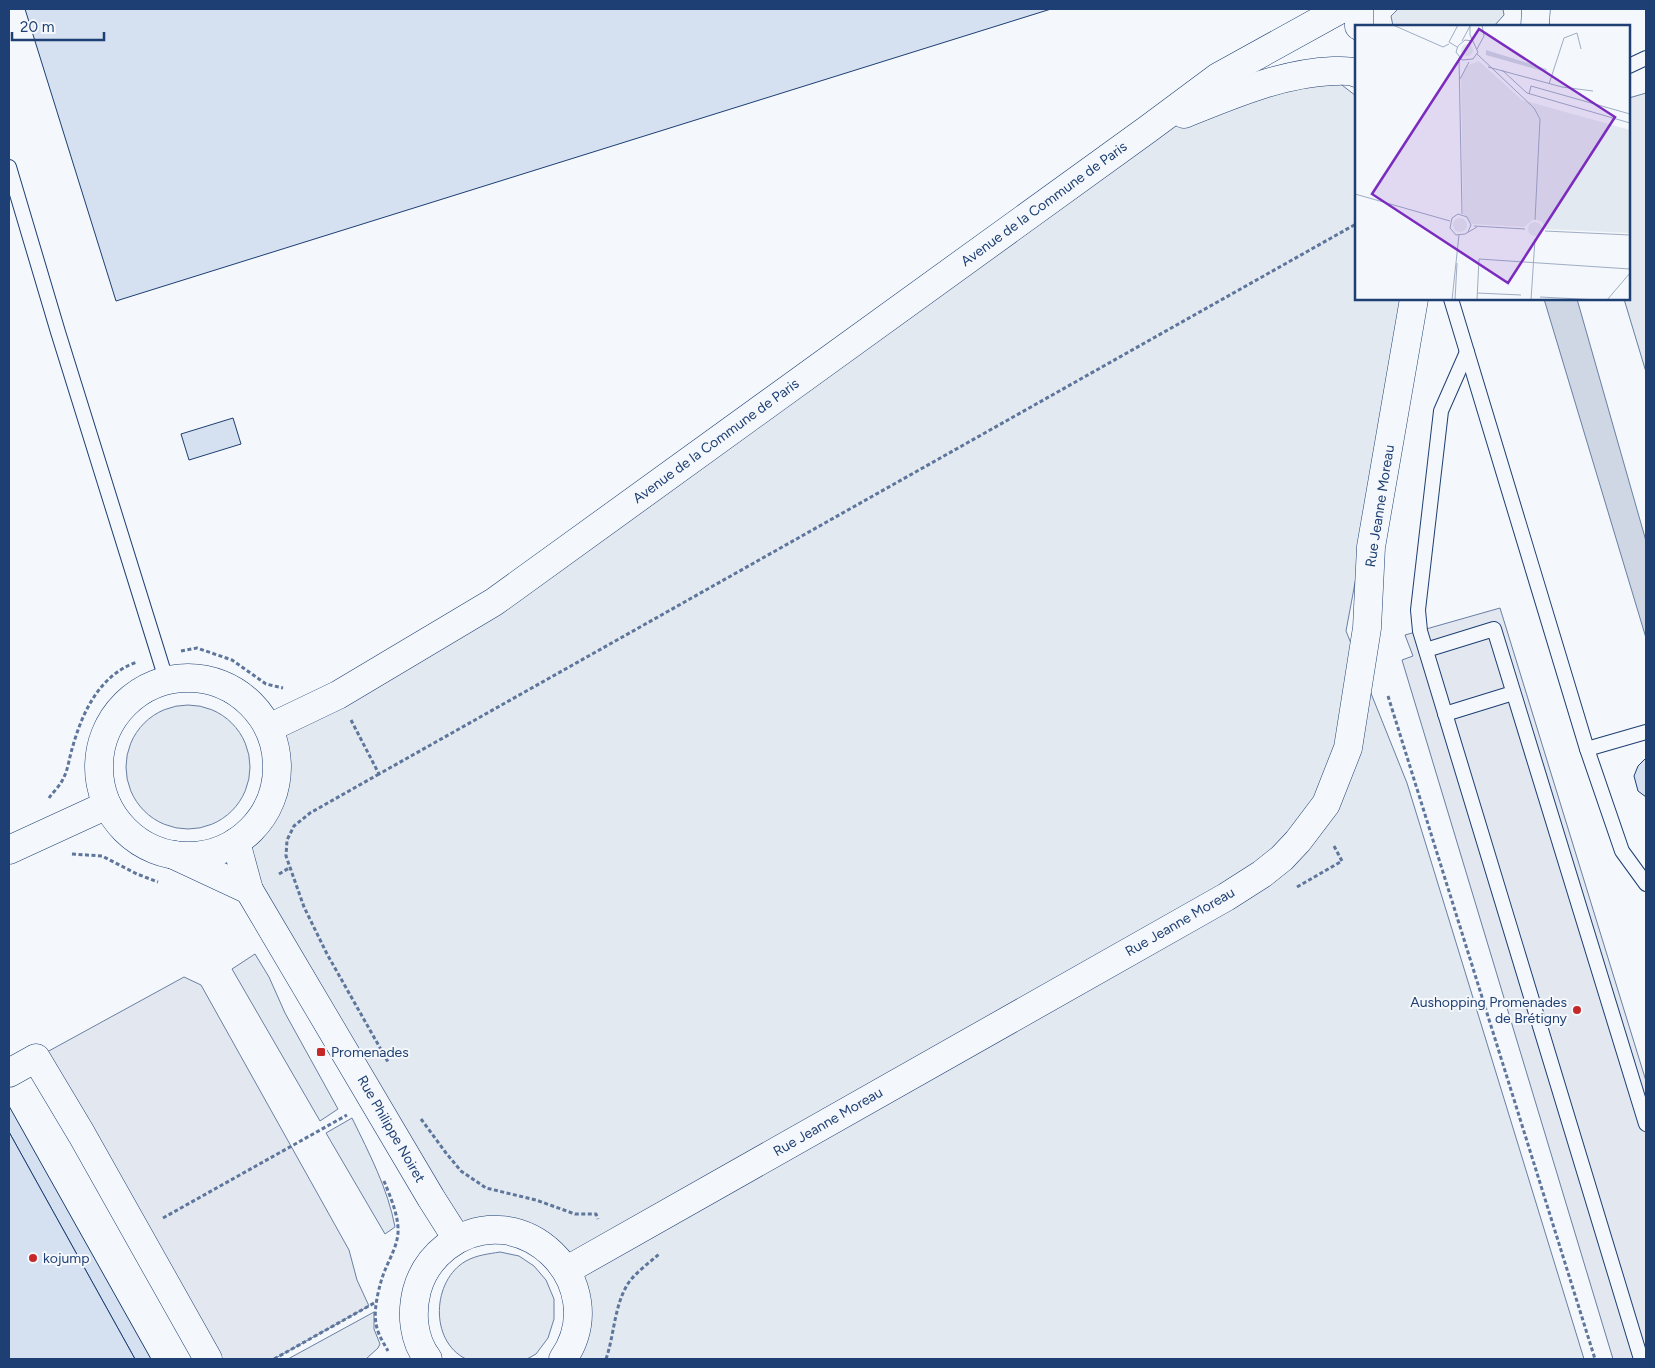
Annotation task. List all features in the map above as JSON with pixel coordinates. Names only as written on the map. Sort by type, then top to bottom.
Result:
[{"type":"street","name":"Avenue de la Commune de Paris","points":[[269,728],[338,695],[494,602],[1218,77],[1341,9]]},
{"type":"street","points":[[1358,25],[1359,9]]},
{"type":"street","name":"Avenue de la Commune de Paris","points":[[1148,129],[1232,95],[1275,82],[1314,72],[1350,71],[1355,73]]},
{"type":"street","name":"Rue Jeanne Moreau","points":[[567,1270],[1226,897],[1262,874],[1282,858],[1298,841],[1326,804],[1348,748],[1367,628],[1371,547],[1414,300]]},
{"type":"street","points":[[174,855],[196,856],[217,852],[236,842],[256,825],[269,804],[276,779],[276,753],[269,728],[251,703],[226,686],[162,667],[142,689],[121,706],[106,728],[99,753],[99,780],[107,805],[123,829],[146,846],[174,855],[249,890]]},
{"type":"street","points":[[9,850],[107,805]]},
{"type":"street","name":"Rue Philippe Noiret","points":[[236,842],[249,890],[457,1239]]},
{"type":"street","points":[[9,1073],[36,1058],[82,1135],[208,1359]]},
{"type":"street","points":[[425,1358],[415,1332],[413,1305],[420,1278],[436,1256],[457,1239],[481,1231],[506,1230],[530,1237],[551,1251],[567,1270],[577,1295],[578,1322],[570,1348],[563,1359]]},
{"type":"lane","points":[[1630,66],[1646,58]]},
{"type":"lane","points":[[9,167],[162,667]]},
{"type":"lane","points":[[1451,300],[1586,749],[1622,851],[1646,884]]},
{"type":"lane","points":[[1467,352],[1441,411],[1418,610],[1420,631],[1641,1359]]},
{"type":"lane","points":[[1426,650],[1494,629],[1646,1124]]},
{"type":"lane","points":[[1445,714],[1513,693]]},
{"type":"lane","points":[[1586,749],[1646,732]]},
{"type":"path","points":[[390,1066],[327,954],[304,908],[286,856],[287,840],[294,826],[310,813],[1355,225]]},
{"type":"path","points":[[46,801],[63,780],[72,747],[86,710],[103,683],[128,665],[162,667],[197,648],[232,660],[266,684],[291,690]]},
{"type":"path","points":[[1387,695],[1594,1359]]},
{"type":"path","points":[[349,716],[379,774]]},
{"type":"path","points":[[67,854],[102,856],[137,874],[161,883]]},
{"type":"path","points":[[279,874],[289,868]]},
{"type":"path","points":[[136,1233],[352,1112]]},
{"type":"path","points":[[421,1118],[446,1154],[461,1171],[486,1188],[536,1200],[575,1214],[596,1214]]},
{"type":"path","points":[[456,1175],[461,1171]]},
{"type":"path","points":[[383,1177],[394,1210],[398,1231],[396,1245],[384,1273],[377,1301],[375,1321],[379,1334],[393,1359]]},
{"type":"path","points":[[631,1272],[635,1276]]},
{"type":"path","points":[[274,1359],[377,1301]]},
{"type":"shaded area","points":[[1398,9],[1503,9],[1504,15],[1495,25],[1393,25],[1391,16]]},
{"type":"shaded area","points":[[1333,78],[1355,95],[1355,300],[1408,300],[1346,631],[1407,783],[1584,1359],[576,1359],[569,1256],[460,1225],[262,895],[246,847],[273,813],[284,777],[278,731],[497,609],[1151,136],[1231,100]]},
{"type":"shaded area","points":[[1646,93],[1646,372],[1624,300],[1630,300],[1630,98]]},
{"type":"shaded area","points":[[1544,300],[1577,300],[1646,541],[1646,638]]},
{"type":"shaded area","points":[[1500,608],[1646,1081],[1646,1359],[1613,1359],[1402,660],[1413,656],[1405,635]]},
{"type":"shaded area","points":[[188,705],[212,710],[232,723],[245,743],[250,767],[245,791],[232,811],[212,824],[188,829],[164,824],[144,811],[131,791],[126,767],[131,743],[144,723],[164,710]]},
{"type":"shaded area","points":[[255,954],[338,1109],[320,1121],[232,969]]},
{"type":"shaded area","points":[[184,977],[201,985],[349,1250],[357,1280],[369,1306],[274,1359],[208,1359],[36,1058]]},
{"type":"shaded area","points":[[352,1118],[377,1171],[392,1213],[395,1227],[385,1234],[326,1133]]},
{"type":"shaded area","points":[[500,1252],[519,1256],[534,1266],[546,1280],[554,1299],[554,1319],[548,1338],[536,1354],[527,1359],[466,1359],[454,1350],[446,1339],[441,1325],[439,1310],[441,1296],[446,1282],[455,1270],[466,1261],[478,1256]]},
{"type":"shaded area","points":[[374,1312],[374,1329],[380,1344],[366,1359],[288,1359]]},
{"type":"building","points":[[25,9],[1051,9],[116,301]]},
{"type":"building","points":[[233,418],[241,444],[189,460],[181,434]]},
{"type":"building","points":[[1645,759],[1646,797],[1638,791],[1634,776],[1638,766]]},
{"type":"building","points":[[9,1106],[151,1359],[135,1359],[9,1132]]},
{"type":"building","points":[[9,1132],[135,1359],[9,1359]]},
{"type":"place","name":"Aushopping Promenades de Brétigny","points":[[1577,1010]]},
{"type":"place","name":"Promenades","points":[[321,1052]]},
{"type":"place","name":"kojump","points":[[33,1258]]}]
